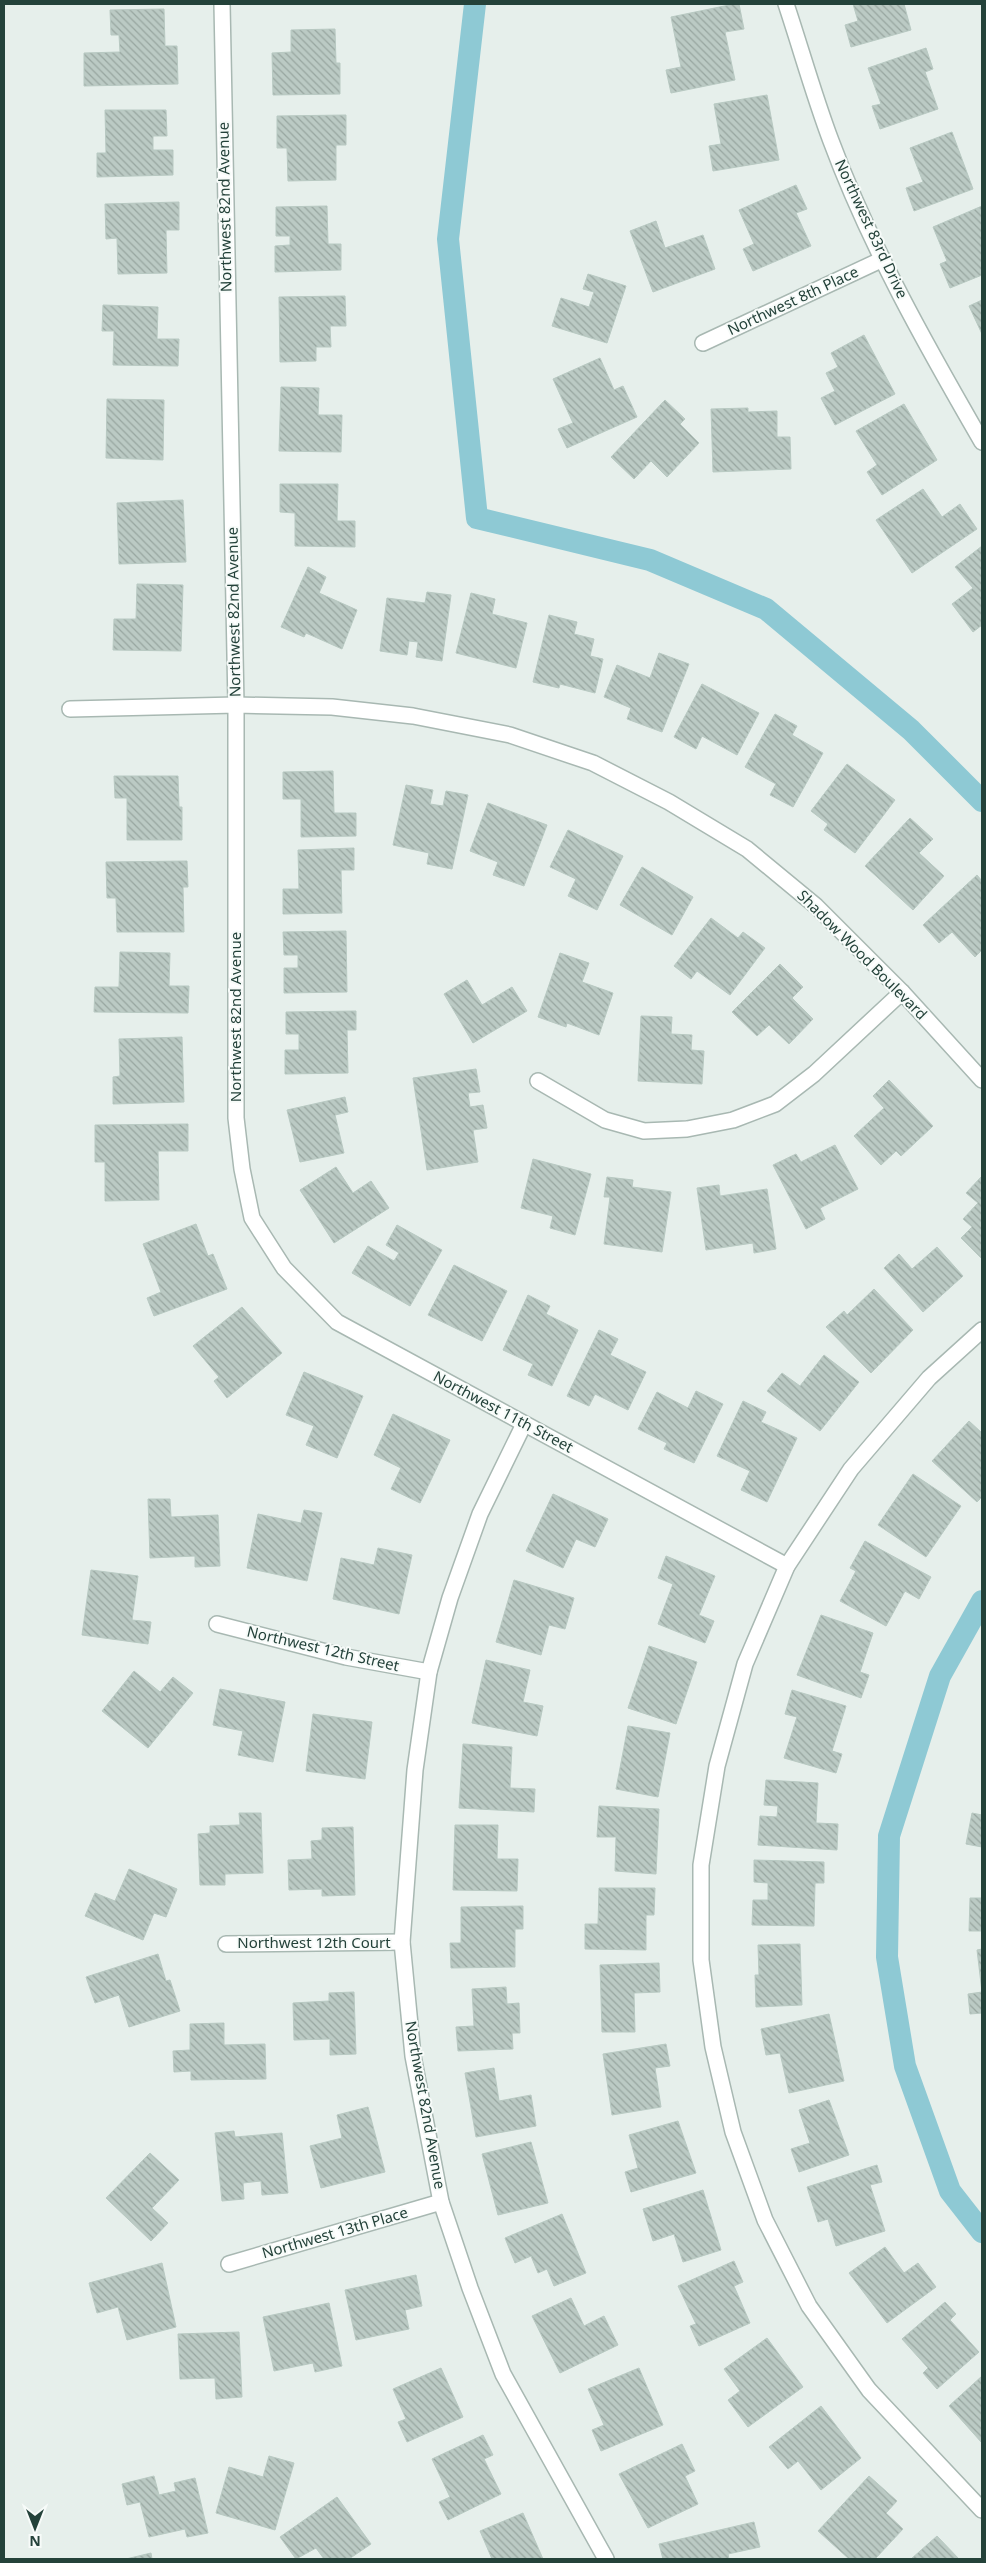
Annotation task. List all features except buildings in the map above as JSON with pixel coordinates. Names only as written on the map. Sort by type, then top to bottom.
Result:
[{"type":"street","name":"Northwest 82nd Avenue","points":[[222,4],[236,705],[236,1118],[242,1169],[252,1218]]},
{"type":"street","name":"Northwest 83rd Drive","points":[[786,4],[831,142],[883,259],[982,442]]},
{"type":"street","name":"Northwest 8th Place","points":[[703,343],[883,259]]},
{"type":"street","name":"Shadow Wood Boulevard","points":[[70,709],[236,705],[332,707],[413,716],[510,735],[593,763],[669,802],[747,850],[816,906],[902,992],[982,1080]]},
{"type":"street","points":[[538,1081],[606,1120],[644,1131],[687,1129],[733,1120],[775,1104],[814,1074],[902,992]]},
{"type":"street","name":"Northwest 11th Street","points":[[252,1218],[284,1268],[337,1322],[787,1566]]},
{"type":"street","points":[[982,1330],[929,1378],[851,1470],[787,1566],[745,1664],[717,1766],[702,1855],[701,1960],[713,2048],[733,2132],[764,2220],[809,2306],[869,2390],[982,2510]]},
{"type":"street","name":"Northwest 82nd Avenue","points":[[524,1424],[480,1514],[450,1598],[429,1672],[414,1770],[402,1942],[413,2056],[441,2202],[470,2288],[503,2374],[606,2559]]},
{"type":"street","name":"Northwest 12th Street","points":[[217,1624],[346,1658],[429,1672]]},
{"type":"street","name":"Northwest 12th Court","points":[[226,1944],[402,1942]]},
{"type":"street","name":"Northwest 13th Place","points":[[229,2264],[441,2202]]},
{"type":"waterway","points":[[475,4],[448,239],[477,518],[650,560],[766,609],[911,730],[982,801]]},
{"type":"waterway","points":[[982,1601],[940,1676],[889,1836],[887,1957],[905,2066],[950,2191],[982,2232]]}]
